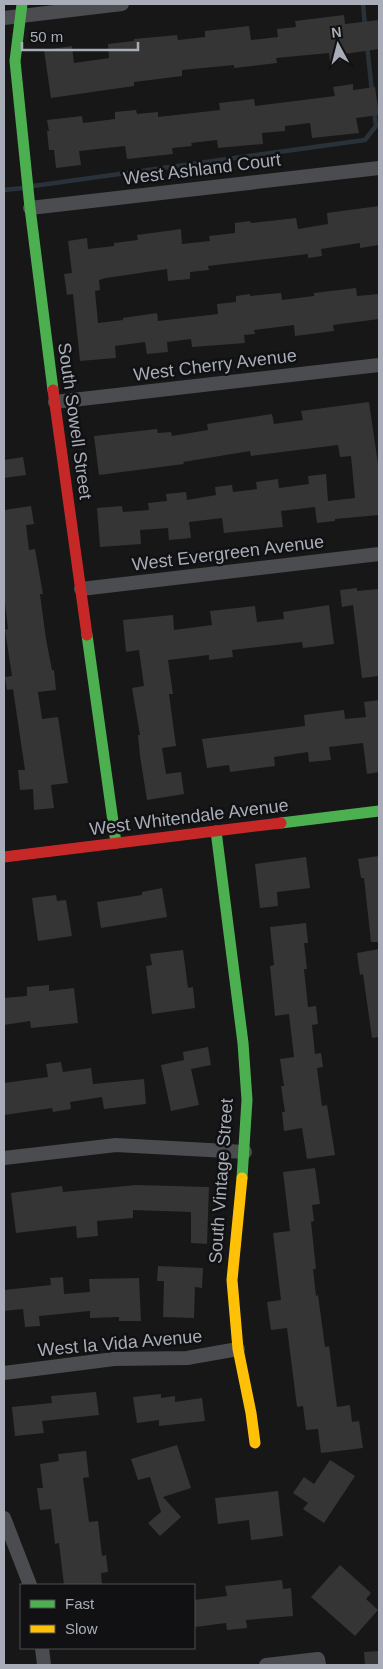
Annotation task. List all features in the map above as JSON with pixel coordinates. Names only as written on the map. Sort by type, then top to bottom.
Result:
[{"type":"street","points":[[4,18],[20,10],[122,4]]},
{"type":"street","name":"South Sowell Street","points":[[20,10],[15,61],[30,208],[54,402],[116,843]]},
{"type":"street","name":"West Ashland Court","points":[[30,208],[379,168]]},
{"type":"street","name":"West Cherry Avenue","points":[[54,402],[379,365]]},
{"type":"street","name":"West Evergreen Avenue","points":[[81,589],[379,554]]},
{"type":"street","name":"West Whitendale Avenue","points":[[4,857],[379,811]]},
{"type":"street","name":"South Vintage Street","points":[[216,831],[243,1052],[247,1100],[245,1152],[232,1280],[238,1349],[252,1412],[255,1443]]},
{"type":"street","points":[[4,1158],[116,1145],[245,1152]]},
{"type":"street","name":"West la Vida Avenue","points":[[4,1373],[114,1359],[187,1358],[238,1349]]},
{"type":"street","points":[[4,1518],[30,1584]]},
{"type":"street","points":[[42,1649],[44,1665]]},
{"type":"street","points":[[266,1665],[318,1662]]},
{"type":"building","points":[[344,15],[345,24],[379,20],[379,49],[344,54],[345,60],[330,62],[329,53],[276,58],[277,63],[234,68],[234,65],[182,70],[182,76],[134,82],[134,86],[51,98],[44,50],[72,46],[74,63],[109,58],[108,44],[134,41],[134,39],[177,35],[178,40],[205,37],[205,31],[249,26],[251,40],[278,37],[277,29],[296,27],[295,21]]},
{"type":"building","points":[[353,84],[353,90],[375,87],[379,115],[356,118],[359,133],[312,138],[310,123],[285,126],[285,131],[262,133],[263,144],[218,148],[217,140],[191,143],[192,146],[172,148],[173,154],[127,159],[125,146],[79,151],[81,165],[56,168],[54,150],[49,150],[47,120],[82,116],[83,123],[115,119],[115,112],[136,110],[137,114],[158,112],[158,117],[220,110],[219,103],[254,99],[255,106],[335,96],[333,87]]},
{"type":"building","points":[[379,206],[379,245],[360,248],[360,243],[321,249],[322,256],[308,258],[308,254],[208,266],[209,270],[190,272],[190,279],[168,281],[167,269],[106,278],[99,280],[100,290],[95,291],[98,323],[157,313],[158,321],[218,314],[217,304],[236,302],[236,296],[250,294],[250,296],[281,293],[282,300],[314,296],[314,293],[356,288],[357,296],[379,294],[379,319],[333,325],[334,331],[295,336],[294,325],[254,330],[255,334],[244,335],[245,343],[192,347],[191,339],[167,342],[168,352],[147,354],[145,342],[115,346],[116,358],[80,361],[73,294],[67,295],[64,274],[72,273],[68,241],[87,238],[88,249],[114,246],[114,243],[138,240],[137,235],[181,229],[182,244],[210,241],[209,236],[235,233],[235,223],[296,218],[298,229],[328,224],[327,213]]},
{"type":"building","points":[[369,402],[378,464],[379,515],[335,519],[335,521],[317,523],[315,507],[281,511],[283,527],[224,533],[222,518],[189,522],[191,538],[169,540],[168,528],[140,530],[141,544],[100,547],[97,508],[122,506],[123,512],[149,510],[148,503],[167,501],[166,494],[186,492],[187,500],[216,495],[215,487],[232,485],[233,492],[257,489],[256,482],[278,479],[279,488],[309,484],[308,476],[326,474],[328,501],[355,498],[351,456],[340,457],[338,445],[251,456],[250,451],[183,462],[184,464],[99,475],[94,436],[157,429],[158,433],[171,432],[172,436],[208,430],[207,424],[272,414],[274,424],[303,420],[301,411]]},
{"type":"building","points":[[23,457],[26,475],[4,478],[4,460]]},
{"type":"building","points":[[31,506],[34,524],[26,525],[29,550],[35,549],[43,594],[40,594],[46,639],[52,670],[54,670],[56,690],[38,692],[42,719],[58,717],[68,783],[51,785],[54,808],[34,810],[33,789],[20,790],[18,770],[25,770],[13,689],[7,690],[5,677],[12,676],[5,630],[8,629],[4,594],[4,510]]},
{"type":"building","points":[[357,588],[357,591],[379,589],[379,676],[362,678],[353,605],[342,607],[340,590]]},
{"type":"building","points":[[329,605],[334,644],[303,648],[302,642],[232,650],[233,657],[209,660],[209,655],[168,660],[173,694],[169,694],[176,746],[162,748],[166,774],[181,772],[184,794],[147,800],[140,756],[138,735],[140,735],[132,688],[144,686],[139,650],[126,652],[123,620],[173,615],[174,630],[212,625],[210,611],[255,606],[257,622],[284,619],[283,612]]},
{"type":"building","points":[[379,700],[379,772],[367,774],[363,743],[329,747],[331,760],[309,762],[308,752],[274,757],[275,766],[230,772],[229,765],[207,768],[202,739],[305,726],[304,715],[344,710],[345,719],[366,717],[364,702]]},
{"type":"building","points":[[379,856],[379,942],[371,942],[364,878],[361,878],[358,859]]},
{"type":"building","points":[[306,857],[310,888],[277,892],[278,906],[260,908],[255,864]]},
{"type":"building","points":[[162,888],[167,917],[101,928],[97,902],[142,895],[142,892]]},
{"type":"building","points":[[56,895],[57,901],[66,900],[72,936],[38,941],[32,898]]},
{"type":"building","points":[[306,923],[308,943],[304,943],[307,969],[304,969],[308,1007],[316,1006],[318,1024],[312,1025],[315,1054],[321,1053],[323,1067],[317,1068],[322,1106],[327,1105],[335,1155],[307,1159],[302,1128],[284,1131],[282,1112],[285,1112],[281,1086],[284,1086],[280,1059],[294,1057],[289,1014],[275,1016],[270,966],[274,965],[270,927]]},
{"type":"building","points":[[379,949],[379,1037],[372,1038],[363,974],[360,975],[357,953]]},
{"type":"building","points":[[183,950],[188,988],[193,987],[195,1008],[152,1014],[146,966],[152,965],[150,954]]},
{"type":"building","points":[[49,985],[49,991],[74,988],[78,1023],[31,1028],[30,1021],[4,1025],[4,998],[27,996],[27,987]]},
{"type":"building","points":[[208,1047],[211,1065],[191,1069],[199,1105],[171,1111],[161,1065],[184,1060],[183,1052]]},
{"type":"building","points":[[61,1062],[63,1072],[91,1068],[93,1084],[144,1079],[146,1104],[104,1109],[102,1097],[70,1102],[71,1109],[53,1112],[52,1108],[4,1115],[4,1083],[48,1077],[46,1064]]},
{"type":"building","points":[[315,1168],[320,1204],[312,1205],[314,1221],[311,1222],[316,1269],[313,1269],[316,1296],[318,1295],[325,1347],[329,1346],[337,1407],[350,1405],[352,1422],[359,1421],[363,1448],[321,1453],[318,1429],[306,1430],[303,1406],[297,1407],[287,1328],[271,1330],[267,1302],[281,1300],[273,1233],[290,1231],[283,1172]]},
{"type":"building","points":[[136,1185],[209,1187],[207,1244],[191,1243],[191,1212],[133,1210],[133,1218],[97,1221],[98,1236],[77,1238],[76,1226],[16,1233],[11,1193],[62,1186],[63,1192]]},
{"type":"building","points":[[158,1266],[203,1268],[202,1288],[195,1287],[194,1318],[163,1317],[164,1281],[157,1281]]},
{"type":"building","points":[[63,1277],[64,1294],[90,1292],[89,1279],[139,1278],[141,1321],[119,1321],[119,1317],[90,1318],[90,1311],[39,1316],[40,1326],[25,1327],[23,1309],[4,1311],[4,1290],[51,1285],[50,1278]]},
{"type":"building","points":[[96,1392],[99,1415],[42,1421],[44,1433],[15,1436],[12,1407],[52,1403],[51,1396]]},
{"type":"building","points":[[161,1394],[161,1398],[175,1396],[175,1402],[202,1398],[205,1421],[159,1426],[159,1420],[137,1423],[133,1397]]},
{"type":"building","points":[[177,1445],[191,1488],[163,1497],[181,1517],[160,1536],[148,1523],[161,1512],[150,1477],[138,1480],[131,1459]]},
{"type":"building","points":[[86,1451],[89,1477],[83,1478],[89,1522],[98,1521],[102,1556],[106,1555],[108,1572],[101,1573],[102,1584],[64,1584],[59,1543],[55,1544],[51,1509],[40,1510],[37,1488],[43,1488],[40,1464],[59,1461],[58,1454]]},
{"type":"building","points":[[330,1460],[355,1476],[324,1523],[303,1509],[308,1503],[293,1493],[304,1477],[314,1484]]},
{"type":"building","points":[[278,1491],[283,1536],[251,1540],[249,1520],[218,1524],[215,1498]]},
{"type":"building","points":[[340,1565],[371,1593],[366,1599],[378,1610],[355,1636],[311,1597]]},
{"type":"building","points":[[282,1580],[283,1589],[291,1588],[293,1616],[246,1620],[247,1628],[227,1630],[226,1623],[195,1627],[195,1600],[227,1596],[225,1586]]},
{"type":"building","points":[[379,1651],[379,1665],[365,1665],[364,1652]]},
{"type":"waterway","points":[[363,4],[365,27]]},
{"type":"waterway","points":[[367,45],[372,92]]},
{"type":"waterway","points":[[33,186],[365,140],[376,126],[374,110]]},
{"type":"waterway","points":[[4,190],[23,188]]},
{"type":"traffic: fast","points":[[22,4],[15,61],[30,208],[53,390]]},
{"type":"traffic: fast","points":[[87,635],[116,843]]},
{"type":"traffic: fast","points":[[281,823],[379,811]]},
{"type":"traffic: fast","points":[[216,831],[243,1043],[247,1100],[242,1178]]},
{"type":"traffic: slow","points":[[242,1178],[232,1280],[238,1349],[255,1443]]},
{"type":"traffic: jam","points":[[53,390],[87,635]]},
{"type":"traffic: jam","points":[[4,857],[281,823]]}]
